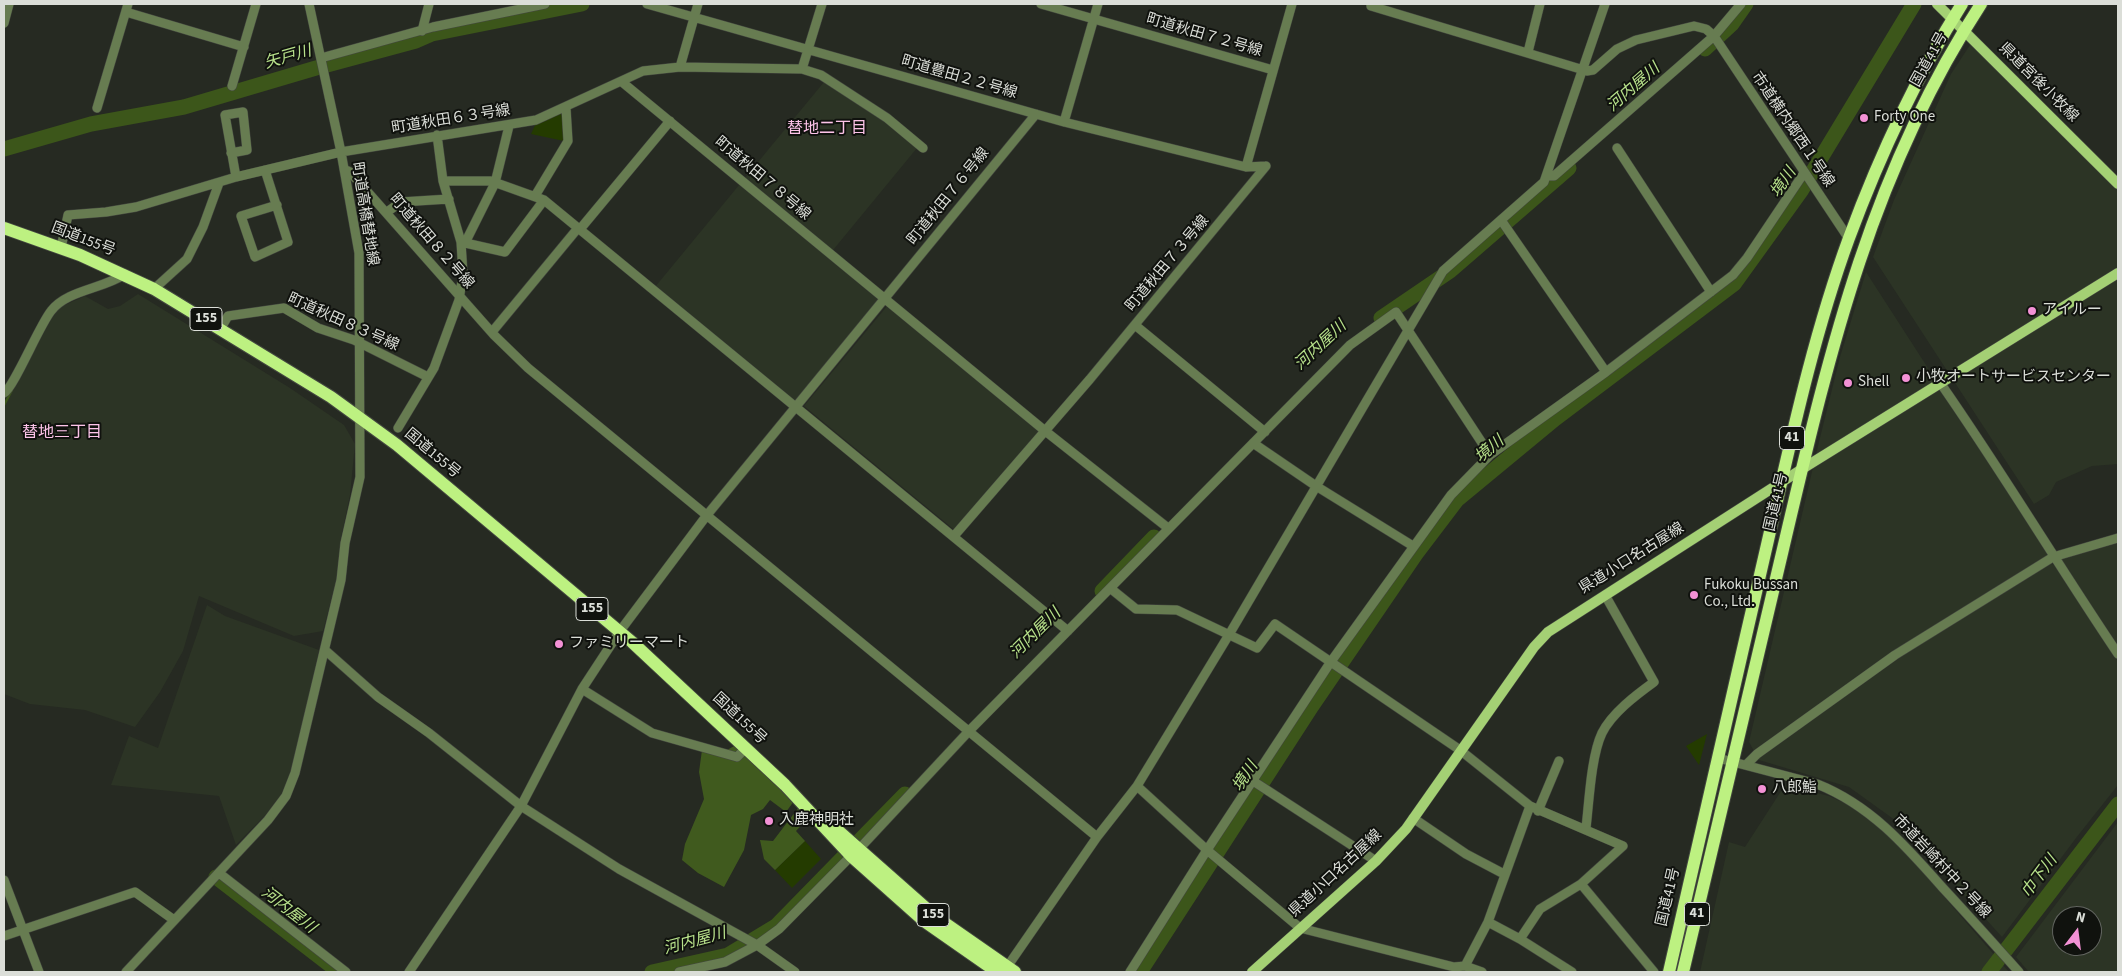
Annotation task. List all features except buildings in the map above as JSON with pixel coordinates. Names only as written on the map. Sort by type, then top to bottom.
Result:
[{"type":"highway","name":"国道41号","points":[[1669,972],[1810,367],[1849,239],[1897,124],[1952,19],[1962,4]]},
{"type":"highway","name":"国道41号","points":[[1683,972],[1740,763],[1802,469],[1838,327],[1863,248],[1908,137],[1964,30],[1981,4]]},
{"type":"highway","name":"国道155号","points":[[4,228],[61,248],[125,274],[154,289],[221,328],[360,417],[397,445],[620,631],[829,827],[924,921],[984,968],[1006,970]]},
{"type":"highway","name":"国道155号","points":[[855,853],[1006,970]]},
{"type":"main road","name":"県道宮後小牧線","points":[[1936,4],[2118,184]]},
{"type":"main road","name":"県道小口名古屋線","points":[[1252,972],[1376,861],[1413,818],[1534,647],[1562,622],[1802,469],[2118,272]]},
{"type":"street","points":[[4,23],[9,4]]},
{"type":"street","points":[[232,86],[256,4]]},
{"type":"street","name":"町道高橋替地線","points":[[126,972],[276,812],[289,790],[325,650],[358,491],[361,343],[359,253],[341,152],[310,4]]},
{"type":"street","points":[[422,31],[429,4]]},
{"type":"street","points":[[321,58],[494,13],[545,4]]},
{"type":"street","name":"町道豊田２２号線","points":[[647,4],[1064,122],[1246,167],[1266,166]]},
{"type":"street","points":[[680,67],[698,4]]},
{"type":"street","points":[[822,4],[802,69],[820,75],[887,118],[923,148]]},
{"type":"street","points":[[1041,4],[1094,16],[1274,67]]},
{"type":"street","points":[[1060,4],[1094,16]]},
{"type":"street","points":[[1064,122],[1098,4]]},
{"type":"street","points":[[1246,167],[1292,4]]},
{"type":"street","points":[[1371,4],[1371,6],[1528,52],[1582,70],[1593,70],[1618,49],[1636,40],[1694,26],[1706,29],[1714,36]]},
{"type":"street","points":[[1528,52],[1540,4]]},
{"type":"street","points":[[1006,970],[1097,837],[1137,786],[1230,633],[1443,270],[1542,185],[1547,176],[1605,4]]},
{"type":"street","points":[[1547,176],[1554,176],[1714,36],[1741,4]]},
{"type":"street","points":[[97,108],[127,8],[244,47]]},
{"type":"street","name":"市道横内郷西１号線","points":[[1714,36],[1849,239]]},
{"type":"street","name":"町道秋田６３号線","points":[[61,248],[68,215],[136,207],[219,183],[236,176],[341,152],[437,135],[509,126],[536,120],[566,108],[643,71],[680,67],[802,69]]},
{"type":"street","name":"町道秋田７８号線","points":[[622,82],[1044,430],[1168,528]]},
{"type":"street","points":[[463,242],[505,252],[540,198],[568,141],[566,108]]},
{"type":"street","points":[[231,153],[247,150],[243,112],[225,115],[231,153],[236,176]]},
{"type":"street","name":"町道秋田７６号線","points":[[409,972],[521,806],[582,689],[620,631],[707,515],[1036,114]]},
{"type":"street","points":[[493,334],[579,228],[670,121]]},
{"type":"street","points":[[463,242],[496,183],[509,126]]},
{"type":"street","points":[[398,428],[437,360],[459,295],[464,264],[463,242],[443,181],[437,135]]},
{"type":"street","points":[[1617,148],[1711,292]]},
{"type":"street","name":"町道秋田７３号線","points":[[954,536],[1090,379],[1266,166]]},
{"type":"street","points":[[265,170],[288,242],[254,257],[241,216],[276,205]]},
{"type":"street","name":"町道秋田８２号線","points":[[344,170],[350,172],[493,334],[528,368],[1097,837]]},
{"type":"street","points":[[1130,972],[1253,780],[1450,495],[1490,455],[1606,372],[1733,275],[1747,258],[1804,172]]},
{"type":"street","points":[[443,181],[464,180],[496,183],[540,198],[617,258],[1068,631]]},
{"type":"street","points":[[154,289],[187,259],[203,227],[219,183]]},
{"type":"street","points":[[387,212],[401,202],[449,199]]},
{"type":"street","points":[[1502,220],[1606,372]]},
{"type":"street","points":[[4,394],[45,319],[56,304],[112,283],[125,274]]},
{"type":"street","name":"町道秋田８３号線","points":[[221,328],[228,316],[281,308],[318,328],[361,343],[428,377]]},
{"type":"street","points":[[677,972],[725,962],[757,946],[779,929],[855,853],[968,731],[1354,341],[1396,312],[1490,455]]},
{"type":"street","points":[[1135,325],[1264,432]]},
{"type":"street","points":[[1941,384],[1994,460],[2053,556],[2118,654]]},
{"type":"street","points":[[1253,444],[1316,486],[1413,546]]},
{"type":"street","points":[[1740,763],[1756,754],[1895,655],[2053,556],[2118,538]]},
{"type":"street","points":[[1110,588],[1136,608],[1177,610],[1230,633],[1257,648],[1275,624],[1460,750],[1534,808],[1586,828],[1623,846],[1581,884],[1540,909],[1520,939]]},
{"type":"street","points":[[1586,828],[1595,763],[1602,734],[1616,715],[1654,682],[1605,594]]},
{"type":"street","points":[[325,650],[378,698],[429,733],[521,806],[619,869],[757,946],[795,972]]},
{"type":"street","points":[[582,689],[652,734],[736,757],[746,748]]},
{"type":"street","name":"市道岩崎村中２号線","points":[[1718,758],[1817,784],[1860,806],[1894,833],[2019,972]]},
{"type":"street","points":[[1465,966],[1488,922],[1504,874],[1534,808],[1559,760]]},
{"type":"street","points":[[1253,780],[1376,861]]},
{"type":"street","points":[[1137,786],[1207,850],[1300,928],[1453,970],[1465,966],[1482,972]]},
{"type":"street","points":[[1413,818],[1466,854],[1504,874]]},
{"type":"street","points":[[219,872],[346,972]]},
{"type":"street","points":[[4,880],[21,930],[39,972]]},
{"type":"street","points":[[1581,884],[1654,972]]},
{"type":"street","points":[[4,936],[135,892],[174,920]]},
{"type":"street","points":[[1488,922],[1520,939],[1572,972]]},
{"type":"shaded area","points":[[1972,42],[2118,187],[2118,464],[2092,466],[2056,482],[2049,495],[2034,504],[1873,257],[1894,200],[1951,74]]},
{"type":"shaded area","points":[[824,82],[876,115],[917,148],[829,255],[880,298],[794,402],[655,287]]},
{"type":"shaded area","points":[[1866,272],[2048,554],[2052,564],[2055,565],[2063,558],[2118,543],[2118,785],[2002,937],[1899,823],[1849,787],[1759,760],[1749,742],[1840,357]]},
{"type":"shaded area","points":[[138,294],[290,388],[344,425],[355,444],[350,495],[341,538],[336,581],[323,631],[294,636],[199,596],[183,651],[160,692],[135,727],[85,710],[30,704],[4,694],[4,404],[47,321],[60,307],[85,296],[108,309],[120,306]]},
{"type":"shaded area","points":[[888,305],[1041,431],[957,532],[804,406]]},
{"type":"shaded area","points":[[207,605],[225,616],[319,650],[290,781],[281,799],[236,845],[219,796],[111,785],[129,736],[158,748]]},
{"type":"shaded area","points":[[1785,785],[1829,796],[1862,811],[1896,841],[2009,972],[1700,972],[1729,842],[1745,847]]},
{"type":"shaded area","points":[[2118,822],[2118,972],[2029,972],[2016,957],[2052,909],[2052,956],[2102,956],[2102,906],[2055,906]]},
{"type":"green space","points":[[559,113],[564,116],[564,141],[531,134],[536,123]]},
{"type":"green space","points":[[1707,734],[1699,765],[1686,746]]},
{"type":"green space","points":[[736,745],[794,801],[786,812],[770,800],[763,809],[751,815],[744,850],[724,887],[698,873],[682,860],[685,844],[704,799],[699,772],[702,750],[720,754]]},
{"type":"green space","points":[[799,807],[809,817],[796,831],[805,841],[775,870],[764,859],[760,840],[773,841]]},
{"type":"green space","points":[[805,841],[821,859],[792,888],[775,870]]},
{"type":"waterway","name":"矢戸川","points":[[4,149],[91,124],[184,107],[416,41],[432,34],[582,4]]},
{"type":"waterway","name":"河内屋川","points":[[1705,49],[1732,24],[1746,4]]},
{"type":"waterway","name":"境川","points":[[1140,972],[1312,706],[1416,554],[1457,500],[1555,419],[1734,284],[1801,191],[1914,4]]},
{"type":"waterway","name":"河内屋川","points":[[1381,318],[1450,271],[1569,168]]},
{"type":"waterway","points":[[4,405],[12,390]]},
{"type":"waterway","name":"河内屋川","points":[[1102,591],[1154,537]]},
{"type":"waterway","name":"河内屋川","points":[[652,972],[728,955],[776,926],[905,794]]},
{"type":"waterway","name":"巾下川","points":[[1989,972],[2118,804]]},
{"type":"waterway","name":"河内屋川","points":[[216,877],[339,972]]},
{"type":"place","name":"Forty One","points":[[1864,118]]},
{"type":"place","name":"アイルー","points":[[2032,311]]},
{"type":"place","name":"小牧オートサービスセンター","points":[[1906,378]]},
{"type":"place","name":"Shell","points":[[1848,383]]},
{"type":"place","name":"Fukoku Bussan Co., Ltd.","points":[[1694,595]]},
{"type":"place","name":"ファミリーマート","points":[[559,644]]},
{"type":"place","name":"八郎鮨","points":[[1762,789]]},
{"type":"place","name":"入鹿神明社","points":[[769,821]]},
{"type":"district","name":"替地二丁目","points":[[827,129]]},
{"type":"district","name":"替地三丁目","points":[[62,433]]}]
